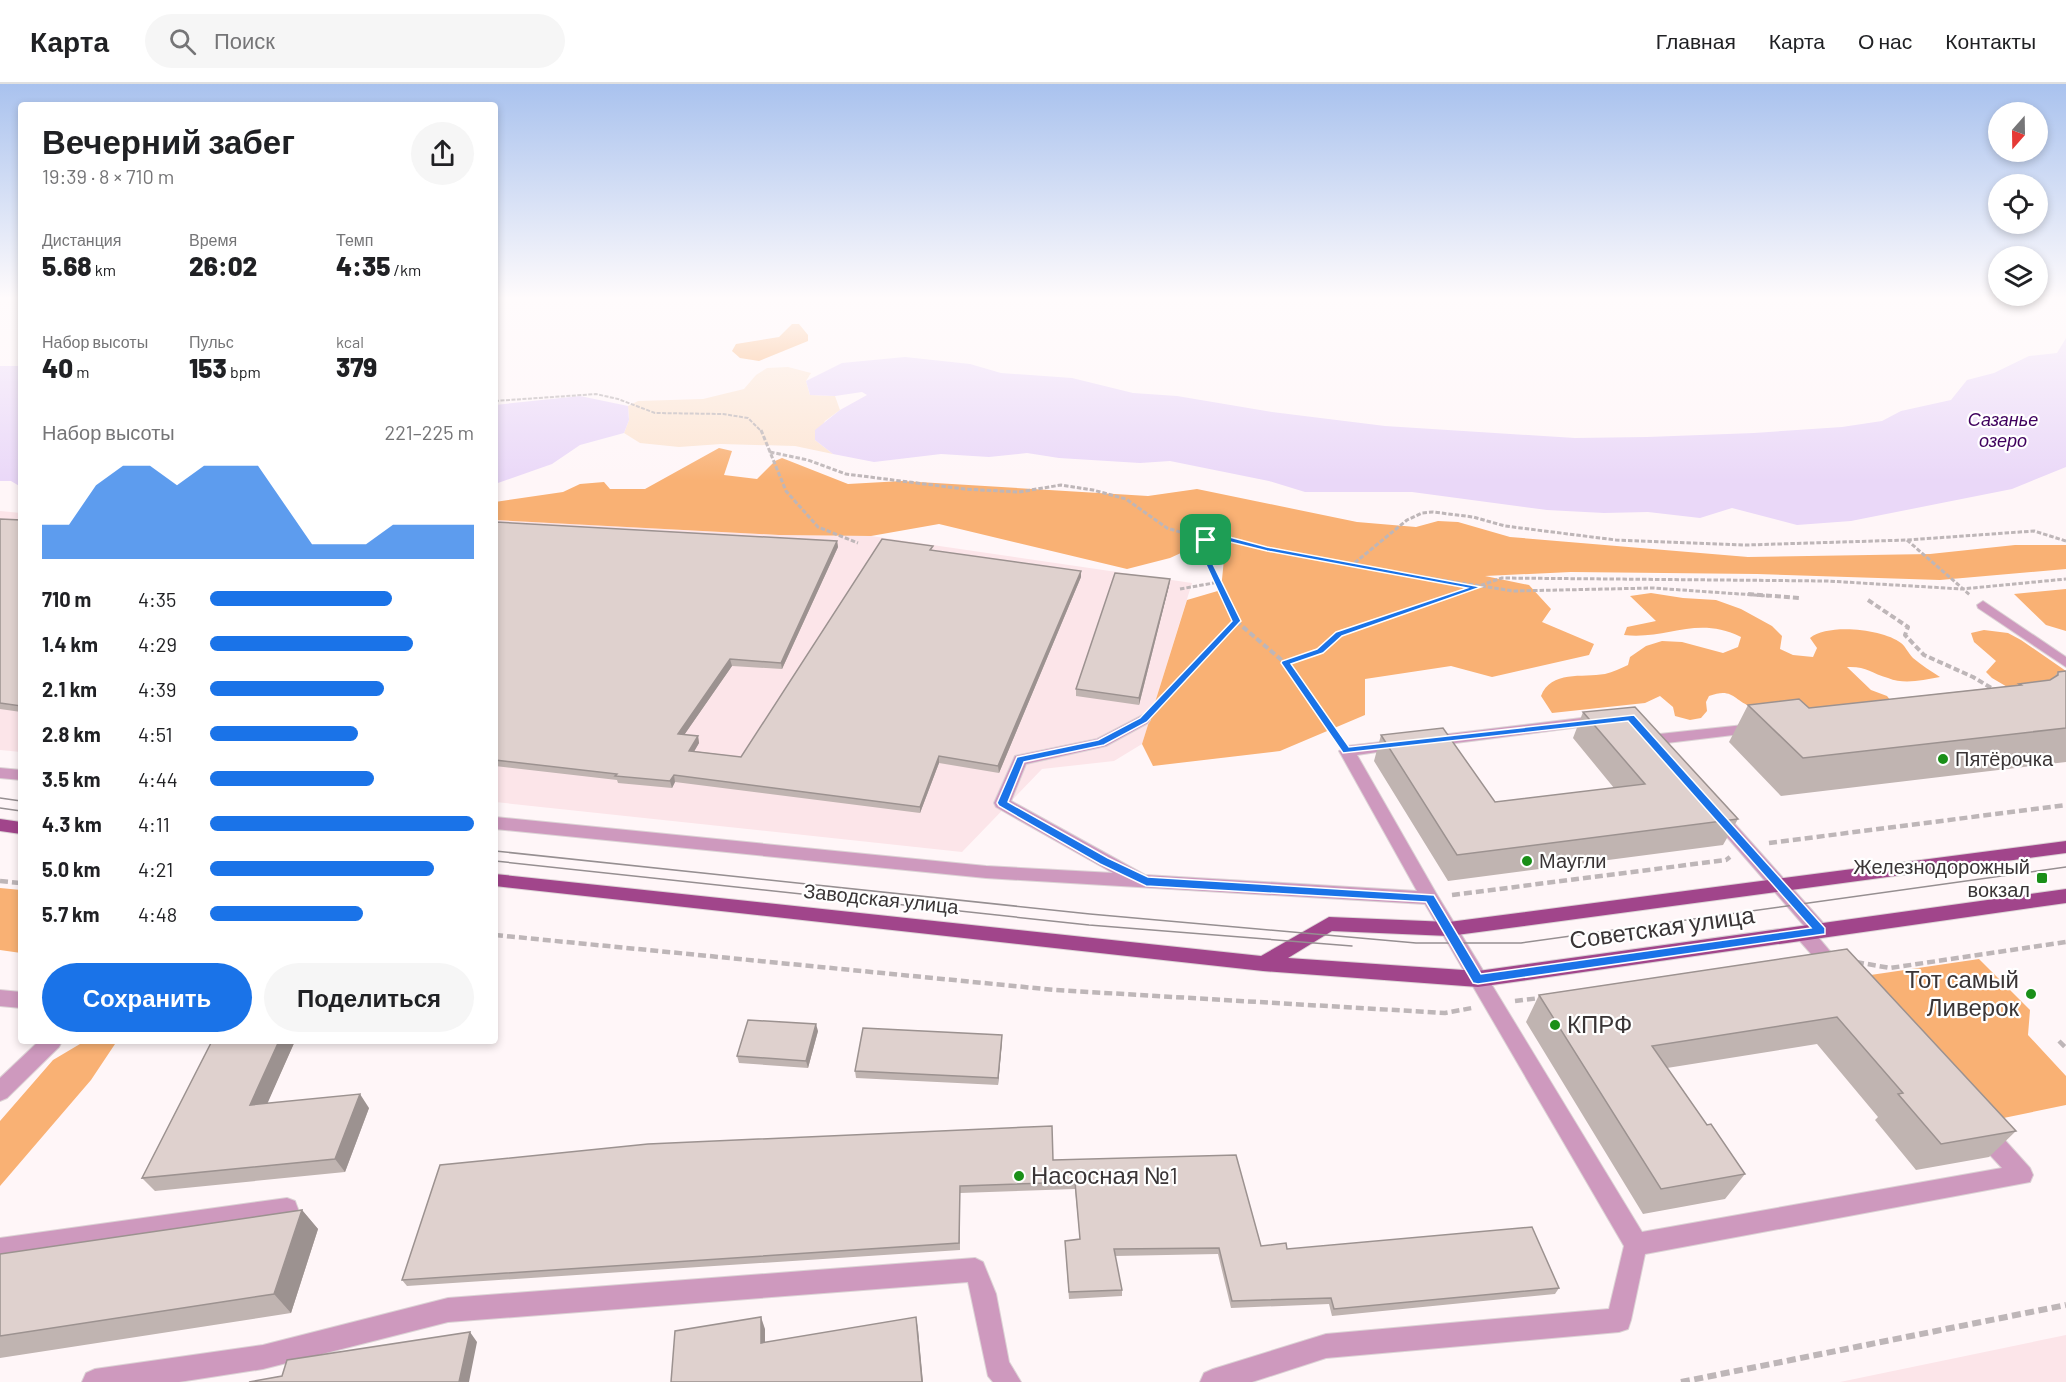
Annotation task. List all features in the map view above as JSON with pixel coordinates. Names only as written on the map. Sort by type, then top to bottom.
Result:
[{"type":"main road","points":[[0,825],[18,828]]},
{"type":"main road","name":"Советская улица","points":[[1263,963],[1329,924],[1449,929],[2066,847]]},
{"type":"main road","name":"Заводская улица","points":[[498,880],[1263,963]]},
{"type":"main road","name":"Советская улица","points":[[1263,963],[1478,979],[2066,896]]},
{"type":"street","points":[[1983,605],[2064,659]]},
{"type":"street","points":[[1213,1382],[1326,1346],[1619,1320],[1636,1244],[1430,898],[1347,751],[1618,719]]},
{"type":"street","points":[[1143,720],[1101,743],[1020,760],[1002,803],[1146,882]]},
{"type":"street","points":[[1637,725],[1666,758]]},
{"type":"street","points":[[1650,740],[1764,727]]},
{"type":"street","points":[[0,773],[18,775]]},
{"type":"street","points":[[1705,802],[1780,886],[1848,982]]},
{"type":"street","points":[[498,823],[986,872],[1430,898]]},
{"type":"street","points":[[0,998],[18,1000]]},
{"type":"street","points":[[0,1092],[49,1044]]},
{"type":"street","points":[[1636,1244],[2022,1175],[1976,1125]]},
{"type":"street","points":[[0,1250],[287,1209]]},
{"type":"street","points":[[95,1382],[263,1357],[448,1310],[975,1270],[984,1294],[997,1367],[1008,1382]]},
{"type":"path","points":[[498,401],[596,394],[618,399],[655,413],[723,414],[748,418],[764,433],[786,491],[818,526],[858,543]]},
{"type":"path","points":[[770,452],[808,460],[846,474],[964,489],[1019,492],[1061,485],[1093,490],[1126,499],[1167,528],[1206,540],[1222,537],[1267,549],[1352,566],[1477,587],[1513,591],[1653,588],[1798,598]]},
{"type":"path","points":[[1352,566],[1415,514],[1438,512],[1491,521],[1505,526],[1616,540],[1746,545],[1907,540],[2034,531],[2066,541]]},
{"type":"path","points":[[1206,540],[1204,554],[1236,621],[1286,663],[1347,751]]},
{"type":"path","points":[[1907,540],[1962,589]]},
{"type":"path","points":[[1286,663],[1320,651],[1339,634],[1502,578],[1827,581],[1962,589],[2066,579]]},
{"type":"path","points":[[1180,589],[1219,582]]},
{"type":"path","points":[[1868,600],[1908,627],[1905,636],[1924,655],[1973,677],[2001,695]]},
{"type":"path","points":[[1143,720],[1236,621]]},
{"type":"path","points":[[1430,898],[1726,860],[1745,846],[2066,805]]},
{"type":"path","points":[[0,881],[18,883]]},
{"type":"path","points":[[2034,946],[2066,942]]},
{"type":"path","points":[[2066,1040],[2059,1041],[2066,1048]]},
{"type":"path","points":[[1682,1382],[2066,1305]]},
{"type":"shaded area","points":[[788,367],[811,373],[806,381],[810,395],[835,396],[840,410],[825,421],[815,440],[833,454],[795,446],[721,444],[679,447],[640,443],[624,433],[629,420],[628,406],[638,401],[703,399],[744,389],[756,375],[767,368]]},
{"type":"shaded area","points":[[719,448],[732,451],[724,475],[757,479],[775,461],[782,458],[848,484],[902,481],[1148,496],[1197,489],[1357,522],[1416,527],[1438,521],[1458,522],[1510,537],[1748,557],[1930,554],[2015,545],[2066,545],[2066,569],[1940,580],[1757,574],[1571,572],[1485,576],[1529,585],[1551,609],[1542,622],[1594,644],[1589,655],[1492,677],[1451,666],[1365,679],[1365,715],[1280,751],[1153,766],[1142,744],[1187,600],[1221,590],[1224,559],[1194,547],[1170,558],[1127,569],[939,524],[871,536],[779,535],[498,520],[498,502],[563,492],[580,484],[604,482],[610,489],[645,489]]},
{"type":"shaded area","points":[[0,511],[18,513],[18,752],[0,750]]},
{"type":"shaded area","points":[[498,520],[779,535],[871,536],[1192,583],[1142,744],[1114,761],[1042,769],[962,852],[498,802]]},
{"type":"shaded area","points":[[2066,589],[2066,631],[2046,625],[2014,594]]},
{"type":"shaded area","points":[[1651,593],[1716,600],[1741,609],[1772,626],[1782,636],[1780,649],[1793,655],[1813,657],[1817,648],[1810,638],[1829,630],[1856,630],[1882,634],[1901,643],[1913,658],[1940,677],[1901,681],[1864,669],[1847,667],[1871,690],[1887,696],[1894,705],[1891,712],[1752,707],[1723,693],[1709,696],[1706,702],[1707,711],[1701,718],[1690,720],[1675,716],[1673,707],[1660,696],[1645,703],[1552,713],[1541,696],[1552,682],[1568,677],[1605,674],[1614,671],[1628,665],[1630,657],[1646,646],[1662,641],[1682,642],[1723,653],[1738,647],[1741,637],[1710,628],[1640,636],[1624,635],[1627,627],[1656,621],[1630,596]]},
{"type":"shaded area","points":[[1984,630],[2008,633],[2021,640],[2066,671],[2066,680],[2009,688],[1992,678],[1986,672],[1996,661],[1974,642],[1971,633]]},
{"type":"shaded area","points":[[0,888],[18,890],[18,953],[0,950]]},
{"type":"shaded area","points":[[1979,959],[2030,1010],[2028,1035],[2066,1076],[2066,1105],[1989,1121],[1857,977]]},
{"type":"shaded area","points":[[80,1044],[115,1044],[91,1080],[0,1186],[0,1121],[53,1060]]},
{"type":"shaded area","points":[[2066,1335],[2066,1382],[1840,1382]]},
{"type":"water","name":"Сазанье озеро","points":[[878,360],[929,360],[970,364],[1001,373],[1072,378],[1133,393],[1177,396],[1272,412],[1385,426],[1575,438],[1754,433],[1842,427],[1882,421],[1901,411],[1951,400],[1967,380],[1994,373],[2022,360],[2066,360],[2066,467],[2012,489],[1851,521],[1797,525],[1732,508],[1700,518],[1648,512],[1604,513],[1547,510],[1412,492],[1305,492],[1269,481],[1170,461],[1140,463],[1059,458],[1027,453],[989,457],[941,454],[874,462],[833,454],[815,440],[815,430],[840,410],[867,395],[862,392],[835,396],[810,395],[806,381],[842,363]]},
{"type":"water","points":[[0,366],[18,366],[18,485],[11,481],[0,481]]},
{"type":"water","points":[[580,396],[628,406],[629,420],[624,433],[580,445],[552,464],[498,483],[498,405]]},
{"type":"building","points":[[0,519],[18,520],[18,706],[0,703]]},
{"type":"building","points":[[498,522],[837,541],[781,663],[730,659],[678,734],[698,736],[689,751],[741,757],[882,539],[933,546],[930,550],[1081,571],[998,766],[939,756],[920,807],[674,775],[670,781],[615,776],[617,774],[498,760]]},
{"type":"building","points":[[1115,573],[1170,579],[1139,698],[1076,689]]},
{"type":"building","points":[[2066,671],[2066,728],[1803,758],[1748,705],[1799,699],[1809,708],[2021,685],[2019,684],[2050,680],[2058,675],[2058,672]]},
{"type":"building","points":[[1635,707],[1738,819],[1457,855],[1381,735],[1443,728],[1495,802],[1645,784],[1583,712]]},
{"type":"building","points":[[1847,949],[2016,1131],[1941,1144],[1898,1094],[1903,1093],[1837,1017],[1652,1046],[1707,1125],[1711,1124],[1745,1174],[1661,1189],[1539,995]]},
{"type":"building","points":[[748,1020],[816,1024],[806,1061],[737,1056]]},
{"type":"building","points":[[863,1028],[1002,1035],[998,1078],[855,1071]]},
{"type":"building","points":[[210,1044],[278,1044],[250,1105],[360,1094],[335,1159],[142,1178]]},
{"type":"building","points":[[1052,1126],[1053,1160],[1236,1155],[1261,1246],[1286,1243],[1287,1249],[1532,1227],[1559,1288],[1334,1309],[1331,1298],[1232,1301],[1219,1248],[1114,1249],[1122,1290],[1069,1292],[1065,1241],[1080,1239],[1075,1182],[960,1186],[959,1243],[402,1280],[440,1165],[648,1144]]},
{"type":"building","points":[[302,1210],[274,1294],[0,1336],[0,1254]]},
{"type":"building","points":[[761,1317],[761,1343],[916,1317],[922,1382],[671,1382],[675,1331]]},
{"type":"building","points":[[470,1332],[459,1382],[249,1382],[282,1376],[287,1360]]},
{"type":"tram line","points":[[0,798],[18,801]]},
{"type":"tram line","points":[[0,808],[18,811]]},
{"type":"tram line","points":[[498,851],[1090,914],[1416,943],[1521,943],[2066,867]]},
{"type":"tram line","points":[[498,861],[1089,925],[1352,946]]},
{"type":"place","name":"Пятёрочка","points":[[1943,759]]},
{"type":"place","name":"Маугли","points":[[1527,861]]},
{"type":"place","name":"Железнодорожный вокзал","points":[[2042,878]]},
{"type":"place","name":"Тот самый Ливерок","points":[[2031,994]]},
{"type":"place","name":"КПРФ","points":[[1555,1025]]},
{"type":"place","name":"Насосная №1","points":[[1019,1176]]},
{"type":"route","points":[[1222,537],[1267,549],[1352,566],[1477,587],[1339,634],[1320,651],[1286,663],[1347,751],[1630,718],[1821,931],[1478,979],[1430,898],[1146,882],[1002,803],[1020,760],[1101,743],[1143,720],[1236,621],[1229,601],[1204,554],[1206,540],[1222,537]]}]
